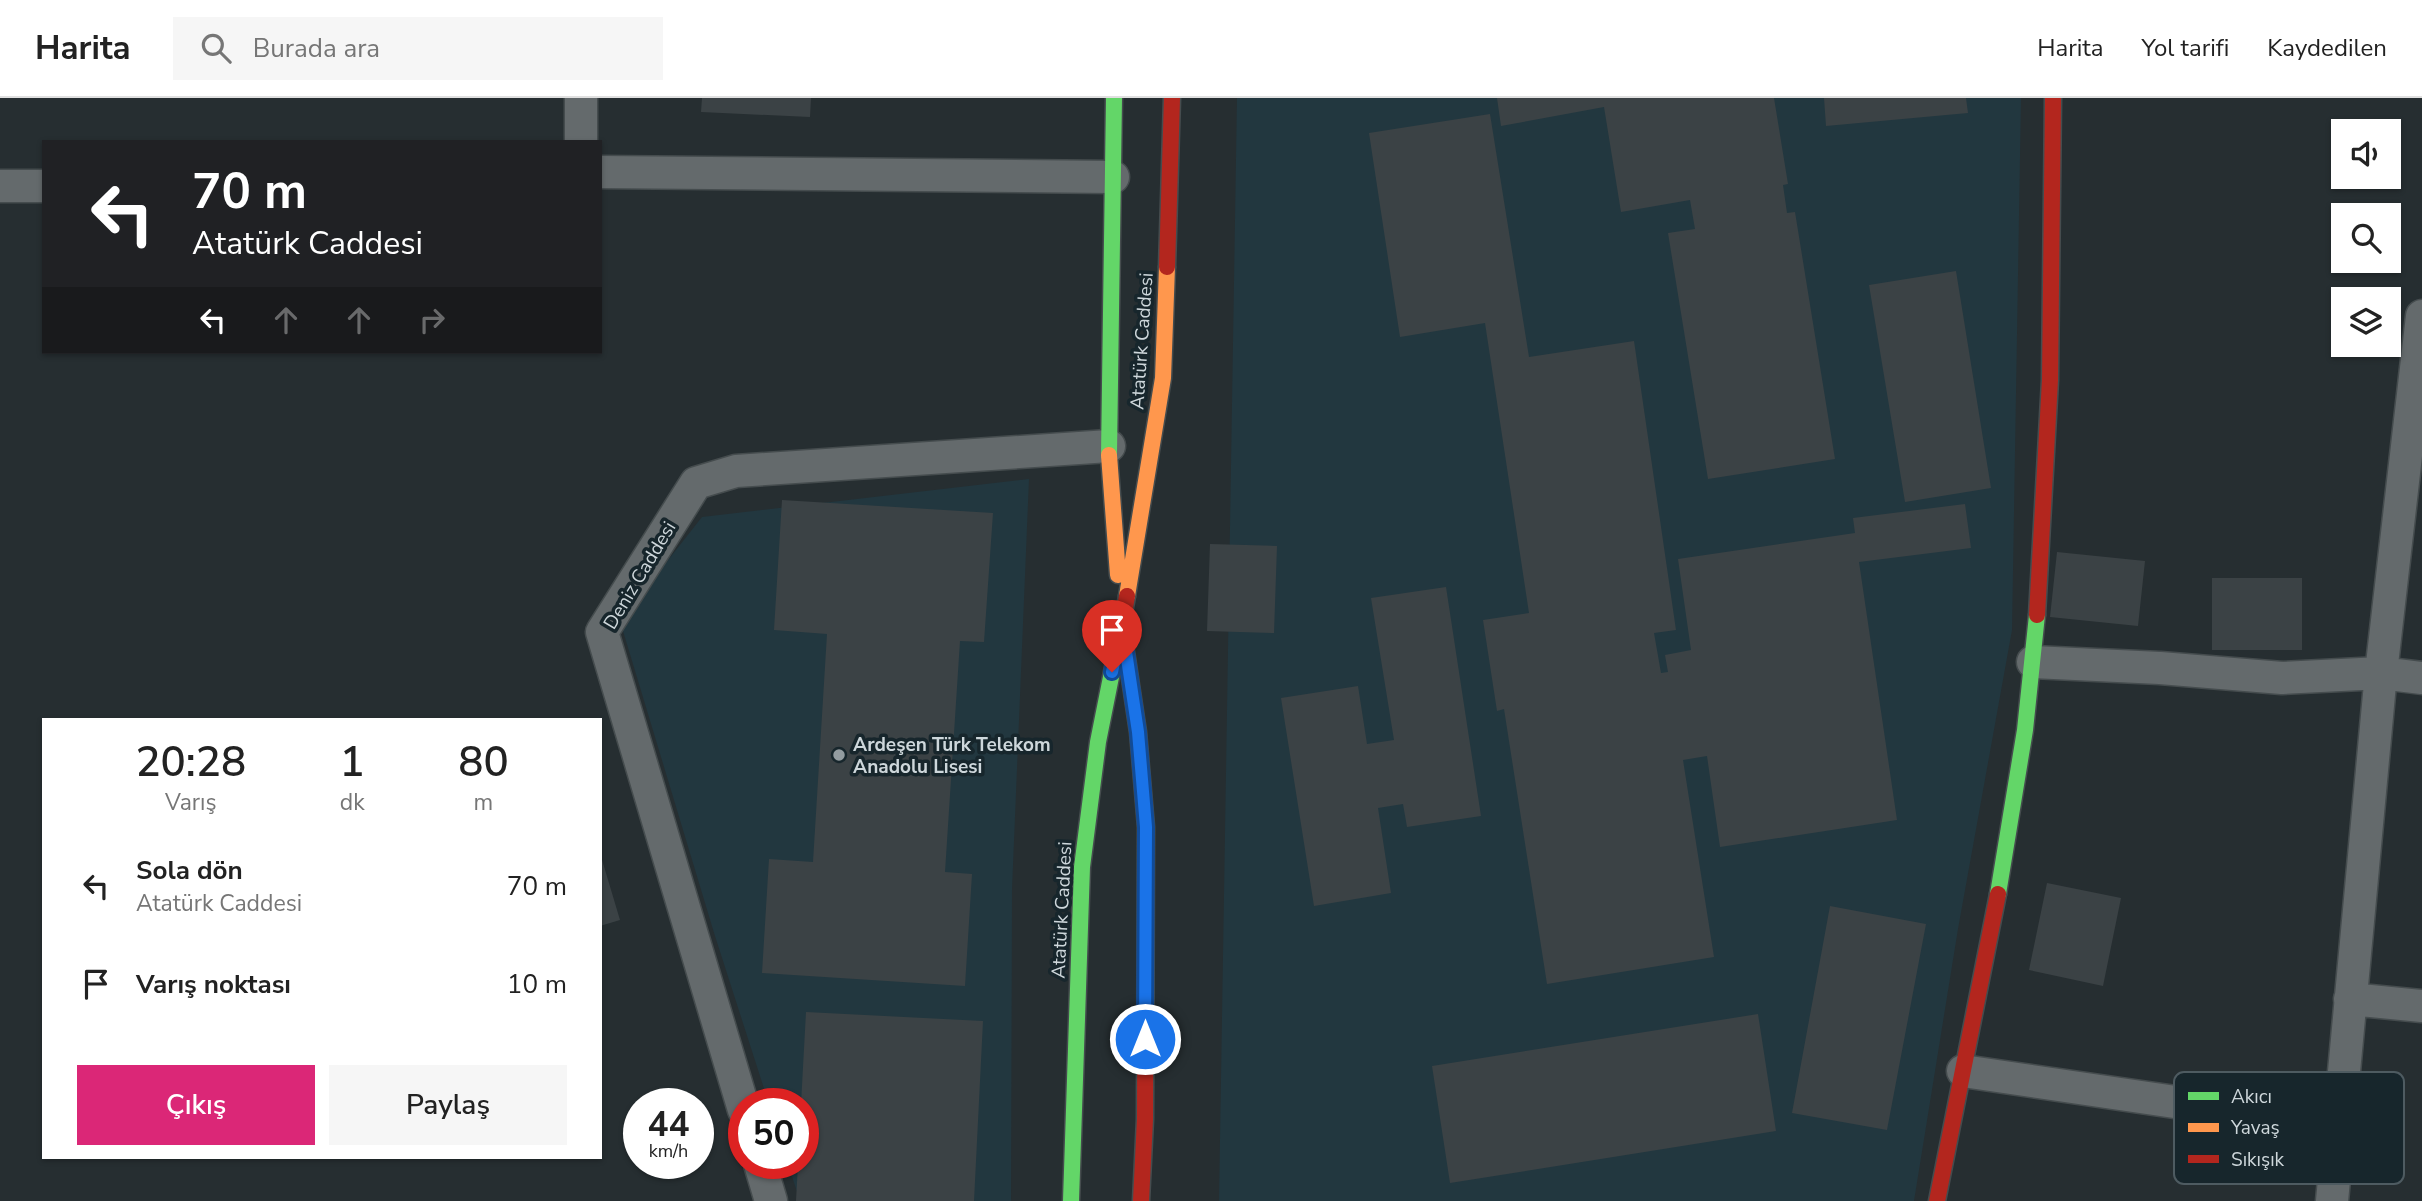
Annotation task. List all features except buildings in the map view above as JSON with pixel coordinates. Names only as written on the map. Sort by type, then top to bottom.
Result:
[{"type":"main road","name":"Atatürk Caddesi","points":[[1114,98],[1109,446],[1122,625],[1138,732],[1146,827],[1145,1119],[1141,1201]]},
{"type":"main road","name":"Atatürk Caddesi","points":[[1071,1201],[1082,867],[1098,743],[1145,501],[1163,378],[1172,98]]},
{"type":"main road","points":[[1937,1201],[2007,849],[2033,662],[2046,519],[2053,98]]},
{"type":"street","points":[[581,98],[581,140]]},
{"type":"street","points":[[602,172],[1113,177]]},
{"type":"street","points":[[0,186],[42,186]]},
{"type":"street","points":[[2344,1072],[2381,673],[2422,316]]},
{"type":"street","name":"Deniz Caddesi","points":[[737,1088],[602,632],[696,483],[736,471],[1109,446]]},
{"type":"street","points":[[2033,662],[2160,668],[2282,678],[2381,673],[2422,678]]},
{"type":"street","points":[[2350,999],[2422,1006]]},
{"type":"street","points":[[1963,1071],[2174,1102]]},
{"type":"street","points":[[764,1179],[771,1201]]},
{"type":"shaded area","points":[[1237,98],[2021,98],[2012,630],[1958,929],[1914,1201],[1219,1201]]},
{"type":"shaded area","name":"Ardeşen Türk Telekom Anadolu Lisesi","points":[[1029,479],[1012,889],[1011,1201],[800,1201],[793,1179],[819,1179],[819,1088],[764,1088],[620,621],[702,517]]},
{"type":"traffic: fast","points":[[1109,455],[1114,98]]},
{"type":"traffic: fast","points":[[1998,894],[2025,730],[2037,615]]},
{"type":"traffic: fast","points":[[1071,1201],[1082,867],[1098,742],[1116,652]]},
{"type":"traffic: slow","points":[[1127,596],[1163,378],[1167,267]]},
{"type":"traffic: slow","points":[[1109,455],[1118,575]]},
{"type":"traffic: jam","points":[[1167,267],[1172,98]]},
{"type":"traffic: jam","points":[[2037,615],[2050,380],[2053,98]]},
{"type":"traffic: jam","points":[[1127,596],[1122,625],[1138,732],[1146,827],[1145,1119],[1141,1201]]},
{"type":"traffic: jam","points":[[1937,1201],[1998,894]]},
{"type":"place","name":"Ardeşen Türk Telekom Anadolu Lisesi","points":[[839,755]]},
{"type":"route","points":[[1112,672],[1122,625],[1138,732],[1146,827],[1145,1039]]}]
